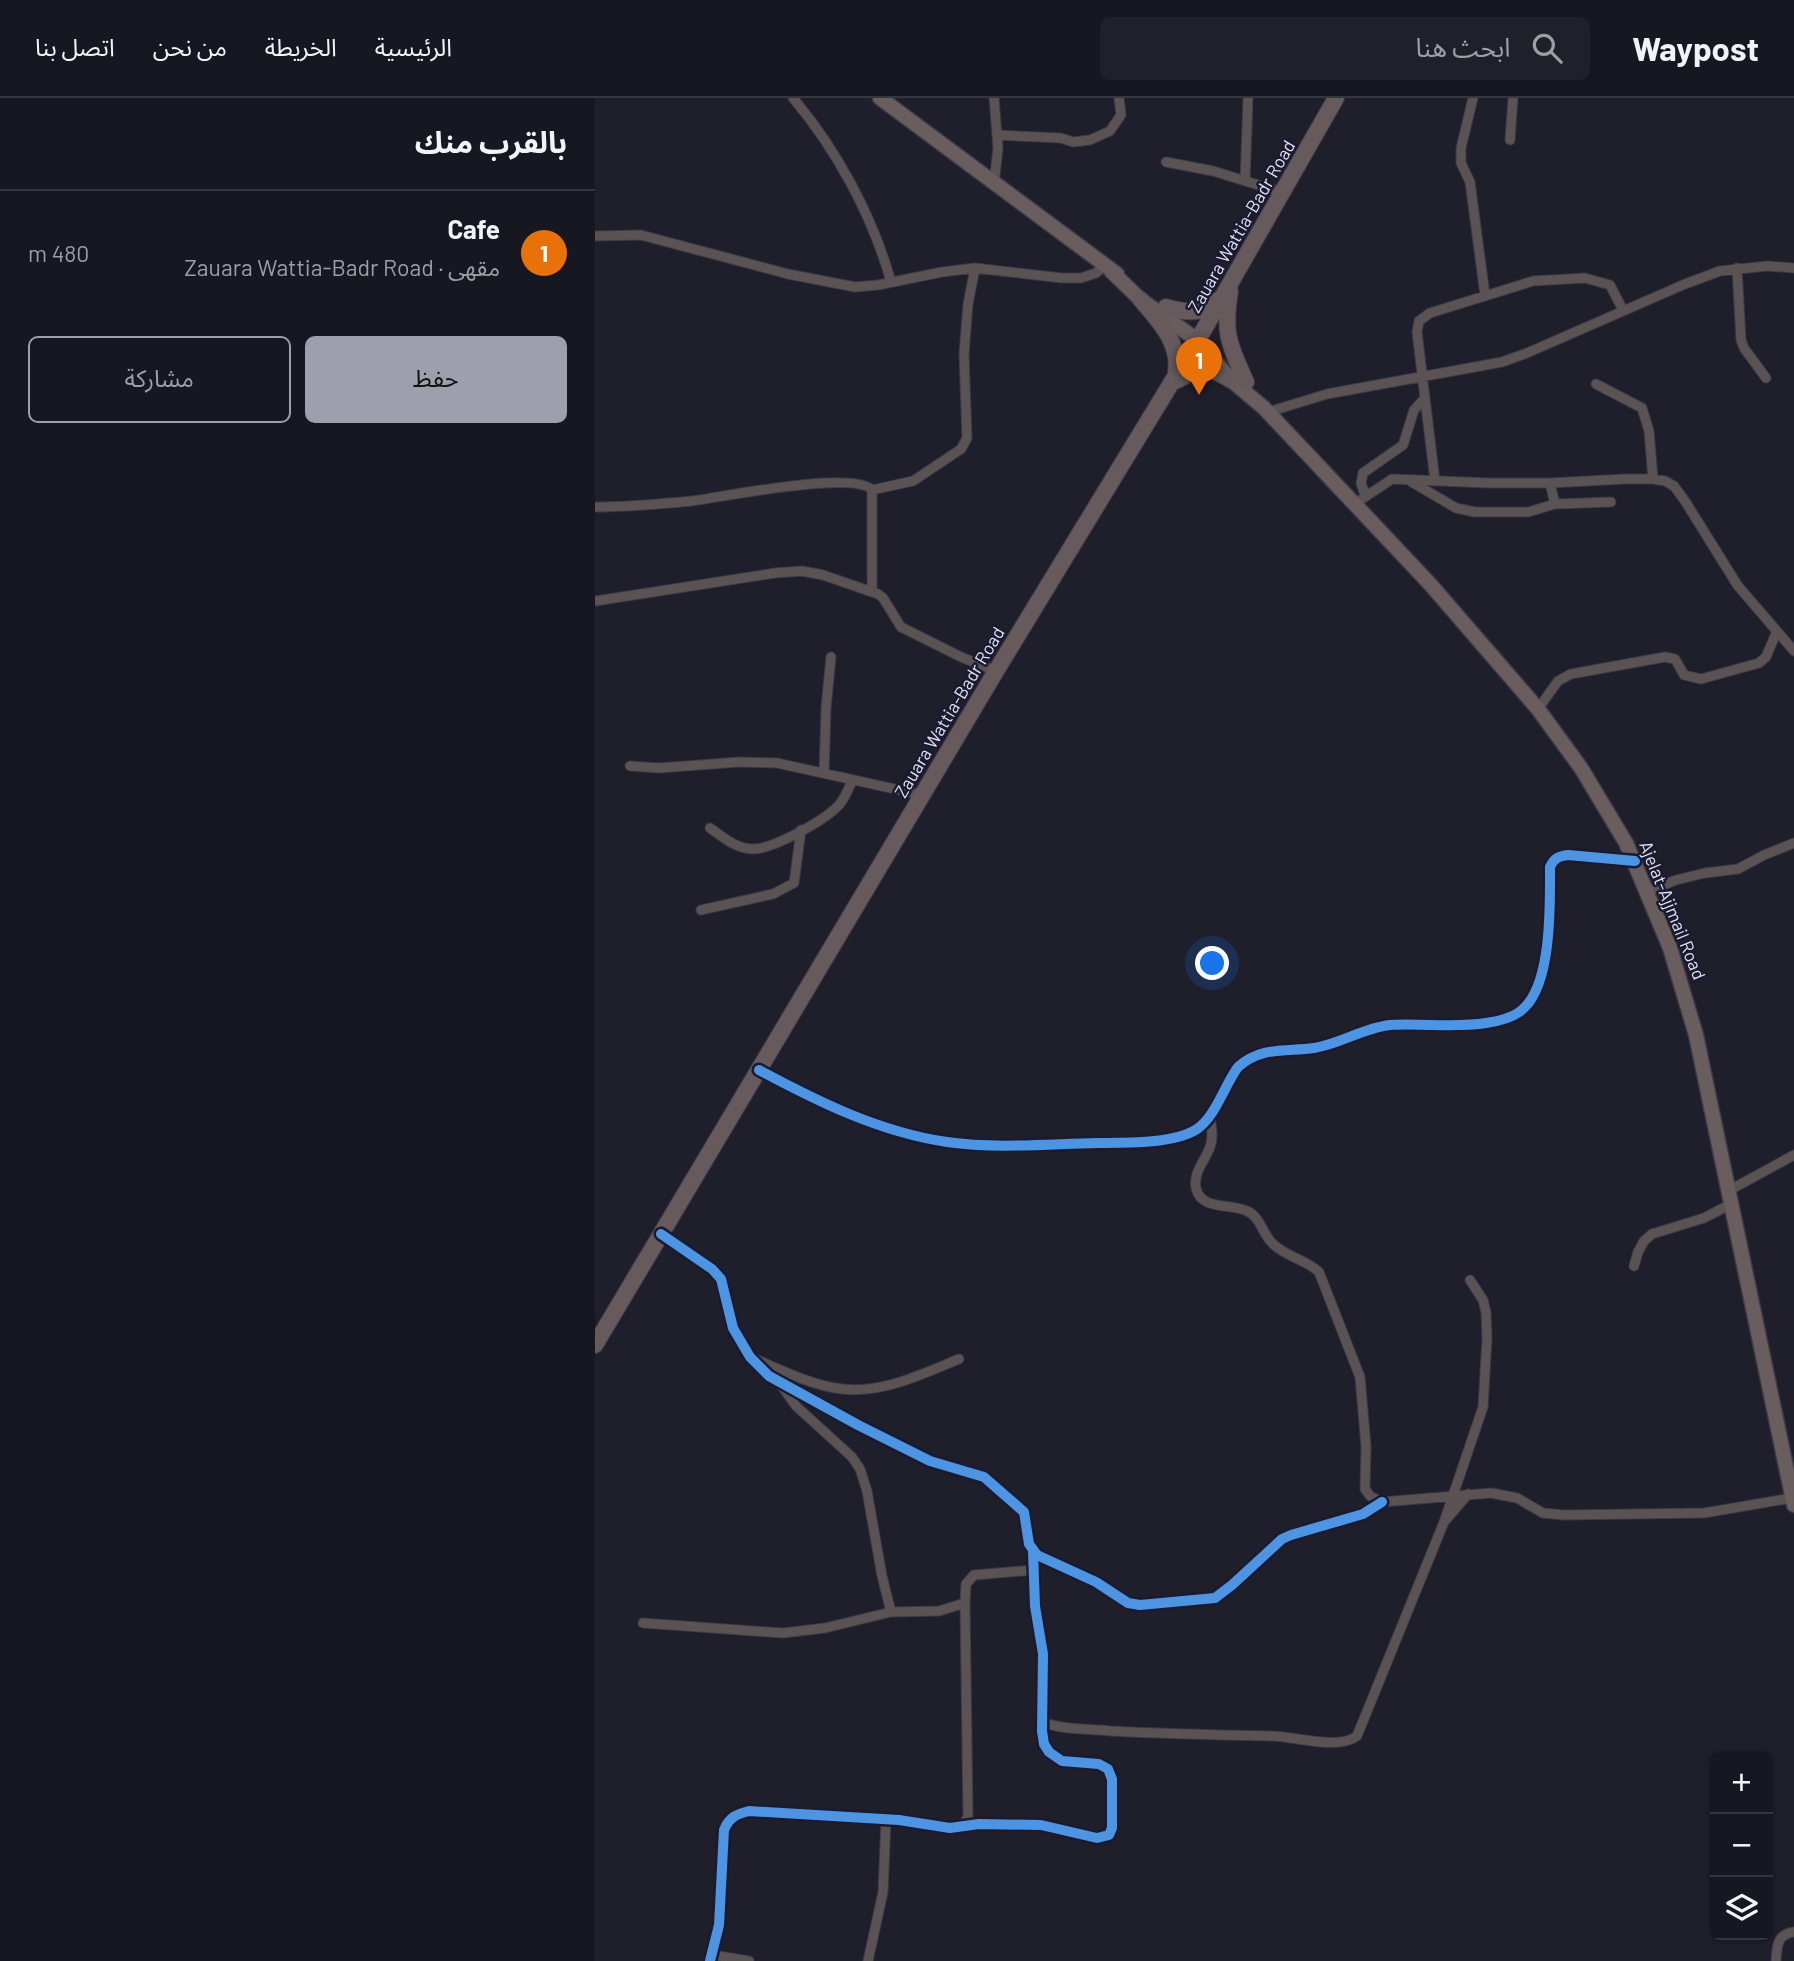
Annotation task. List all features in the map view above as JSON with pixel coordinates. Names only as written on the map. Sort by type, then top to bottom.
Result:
[{"type":"highway","name":"Zauara Wattia-Badr Road","points":[[595,1345],[996,671],[1228,288],[1336,98]]},
{"type":"highway","points":[[1166,307],[1183,312],[1201,311],[1213,305],[1228,288]]},
{"type":"highway","points":[[1228,288],[1226,334],[1239,381]]},
{"type":"highway","points":[[1141,300],[1170,337],[1175,351],[1172,378],[1201,368],[1214,370],[1239,381]]},
{"type":"main road","points":[[880,98],[1108,268],[1166,307],[1199,336]]},
{"type":"main road","points":[[1108,268],[1141,300],[1199,336]]},
{"type":"main road","name":"Ajelat-Ajjmail Road","points":[[1199,336],[1353,505],[1430,584],[1538,709],[1581,768],[1635,861],[1670,948],[1687,1000],[1731,1197],[1793,1501]]},
{"type":"street","points":[[793,98],[820,133],[861,204],[876,236],[891,282]]},
{"type":"street","points":[[994,98],[997,135],[994,184]]},
{"type":"street","points":[[997,135],[1061,138],[1073,142],[1090,140],[1110,131],[1121,115],[1119,98]]},
{"type":"street","points":[[1245,181],[1248,98]]},
{"type":"street","points":[[1473,98],[1461,148],[1461,163],[1469,182],[1485,295]]},
{"type":"street","points":[[1510,140],[1512,98]]},
{"type":"street","points":[[1166,162],[1213,171],[1281,192]]},
{"type":"street","points":[[595,236],[648,237],[788,274],[855,287],[975,268],[1072,278],[1089,276],[1108,268]]},
{"type":"street","points":[[872,490],[913,481],[961,449],[967,438],[964,354],[968,304],[975,268]]},
{"type":"street","points":[[1737,268],[1741,340],[1766,378]]},
{"type":"street","points":[[1266,410],[1327,394],[1473,369],[1527,353],[1685,284],[1737,268],[1794,268]]},
{"type":"street","points":[[1435,481],[1417,332],[1419,321],[1430,313],[1533,281],[1585,278],[1610,285],[1623,310]]},
{"type":"street","points":[[1596,384],[1642,408],[1649,431],[1653,479]]},
{"type":"street","points":[[1365,495],[1361,483],[1363,473],[1403,445],[1414,410],[1425,398]]},
{"type":"street","points":[[1405,478],[1456,508],[1475,512],[1528,512],[1555,504],[1611,502]]},
{"type":"street","points":[[1353,505],[1386,481],[1405,478],[1550,483],[1653,479],[1674,486],[1738,586],[1794,650]]},
{"type":"street","points":[[1550,483],[1555,504]]},
{"type":"street","points":[[595,507],[661,504],[810,484],[869,486],[872,490],[872,591]]},
{"type":"street","points":[[595,601],[791,571],[823,575],[872,591],[883,598],[901,627],[996,671]]},
{"type":"street","points":[[1538,709],[1558,681],[1571,674],[1665,657],[1675,659],[1684,675],[1701,679],[1759,663],[1766,657],[1777,631]]},
{"type":"street","points":[[824,773],[831,657]]},
{"type":"street","points":[[630,766],[659,768],[758,762],[786,764],[922,795]]},
{"type":"street","points":[[710,828],[734,844],[754,849],[777,843],[838,806],[852,781]]},
{"type":"street","points":[[701,910],[773,894],[794,883],[801,830]]},
{"type":"street","points":[[1648,891],[1676,880],[1738,869],[1794,843]]},
{"type":"street","points":[[759,1070],[850,1116],[925,1138],[972,1144],[1050,1145],[1147,1141],[1191,1132],[1210,1115],[1238,1068],[1246,1060],[1264,1052],[1317,1047],[1380,1027],[1405,1024],[1478,1024],[1501,1020],[1519,1012],[1535,992],[1549,939],[1552,863],[1559,856],[1568,855],[1635,861]]},
{"type":"street","points":[[1210,1115],[1212,1141],[1196,1177],[1197,1191],[1204,1201],[1248,1211],[1260,1223],[1272,1244],[1319,1272],[1357,1365],[1366,1446],[1363,1514]]},
{"type":"street","points":[[1634,1266],[1644,1241],[1652,1234],[1704,1218],[1794,1155]]},
{"type":"street","points":[[661,1234],[712,1269],[721,1279],[733,1328],[750,1357],[780,1383],[930,1461],[984,1478],[1024,1512],[1033,1551],[1035,1606],[1043,1654],[1044,1744],[1056,1758],[1099,1764],[1111,1773],[1112,1828],[1108,1835],[1097,1838],[1041,1825],[979,1824],[937,1827],[886,1819],[749,1811],[731,1818],[724,1830],[719,1925],[712,1958],[749,1961]]},
{"type":"street","points":[[1042,1721],[1050,1725],[1081,1729],[1332,1742],[1352,1740],[1357,1736],[1444,1522],[1481,1415],[1485,1391],[1486,1312],[1483,1300],[1470,1280]]},
{"type":"street","points":[[750,1357],[818,1384],[837,1389],[858,1390],[880,1388],[904,1381],[959,1359]]},
{"type":"street","points":[[780,1383],[796,1406],[852,1457],[860,1469],[867,1491],[891,1612]]},
{"type":"street","points":[[1365,1489],[1370,1496],[1382,1502]]},
{"type":"street","points":[[1033,1551],[1046,1560],[1096,1582],[1128,1603],[1140,1605],[1205,1599],[1221,1594],[1282,1539],[1363,1514],[1382,1502],[1491,1493],[1510,1496],[1542,1513],[1564,1515],[1704,1513],[1793,1501]]},
{"type":"street","points":[[1444,1522],[1468,1494]]},
{"type":"street","points":[[962,1826],[968,1817],[966,1584],[974,1575],[1034,1570]]},
{"type":"street","points":[[643,1623],[783,1633],[825,1628],[891,1612],[939,1611],[965,1603]]},
{"type":"street","points":[[968,1817],[979,1824]]},
{"type":"street","points":[[867,1961],[883,1892],[886,1819]]},
{"type":"street","points":[[1776,1961],[1780,1937],[1794,1933]]},
{"type":"cycle path","points":[[759,1070],[827,1104],[873,1123],[947,1142],[1022,1145],[1135,1143],[1176,1138],[1204,1123],[1215,1109],[1238,1067],[1256,1056],[1275,1051],[1324,1046],[1370,1029],[1390,1025],[1474,1024],[1502,1020],[1517,1013],[1534,995],[1545,960],[1550,867],[1553,861],[1568,855],[1635,861]]},
{"type":"cycle path","points":[[661,1234],[712,1269],[721,1279],[733,1328],[750,1357],[769,1376],[930,1461],[984,1477],[1024,1512],[1029,1544],[1037,1555],[1096,1582],[1128,1603],[1140,1605],[1215,1598],[1282,1539],[1363,1514],[1382,1502]]},
{"type":"cycle path","points":[[710,1961],[719,1925],[724,1830],[731,1819],[745,1812],[899,1820],[950,1828],[979,1824],[1041,1825],[1097,1838],[1109,1835],[1112,1828],[1112,1779],[1108,1769],[1099,1764],[1062,1761],[1049,1752],[1044,1744],[1043,1654],[1035,1606],[1033,1551]]},
{"type":"place","name":"Cafe","points":[[1199,395]]}]
